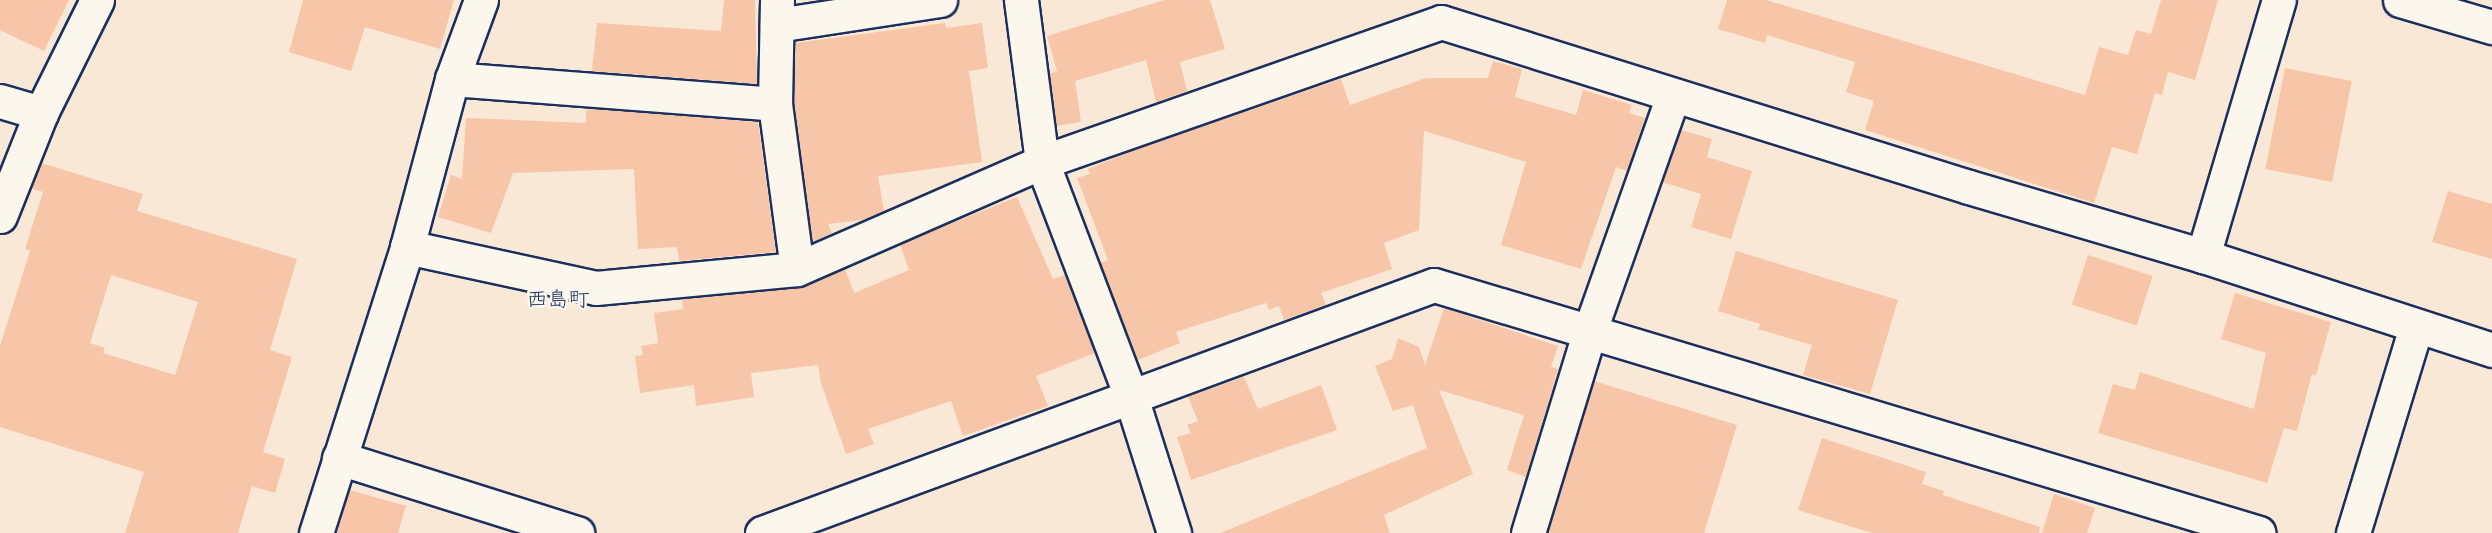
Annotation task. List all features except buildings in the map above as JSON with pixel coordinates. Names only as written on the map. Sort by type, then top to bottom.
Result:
[{"type":"street","points":[[0,216],[41,113],[97,0]]},
{"type":"street","points":[[316,533],[407,247],[452,79],[481,0]]},
{"type":"street","points":[[797,269],[776,104],[777,12],[940,0]]},
{"type":"street","points":[[1021,0],[1042,162],[1130,394],[1174,533]]},
{"type":"street","points":[[2203,256],[2279,0]]},
{"type":"street","points":[[2400,0],[2492,27]]},
{"type":"street","points":[[407,247],[596,288],[797,269],[1042,162],[1445,11],[1673,96],[2203,256],[2492,350]]},
{"type":"street","points":[[452,79],[776,104]]},
{"type":"street","points":[[1528,533],[1588,333],[1673,96]]},
{"type":"street","points":[[0,100],[41,113]]},
{"type":"street","points":[[762,533],[1130,394],[1434,285],[2259,533]]},
{"type":"street","points":[[2353,533],[2416,327]]},
{"type":"street","points":[[339,458],[578,533]]},
{"type":"district","name":"西島町","points":[[558,300]]}]
